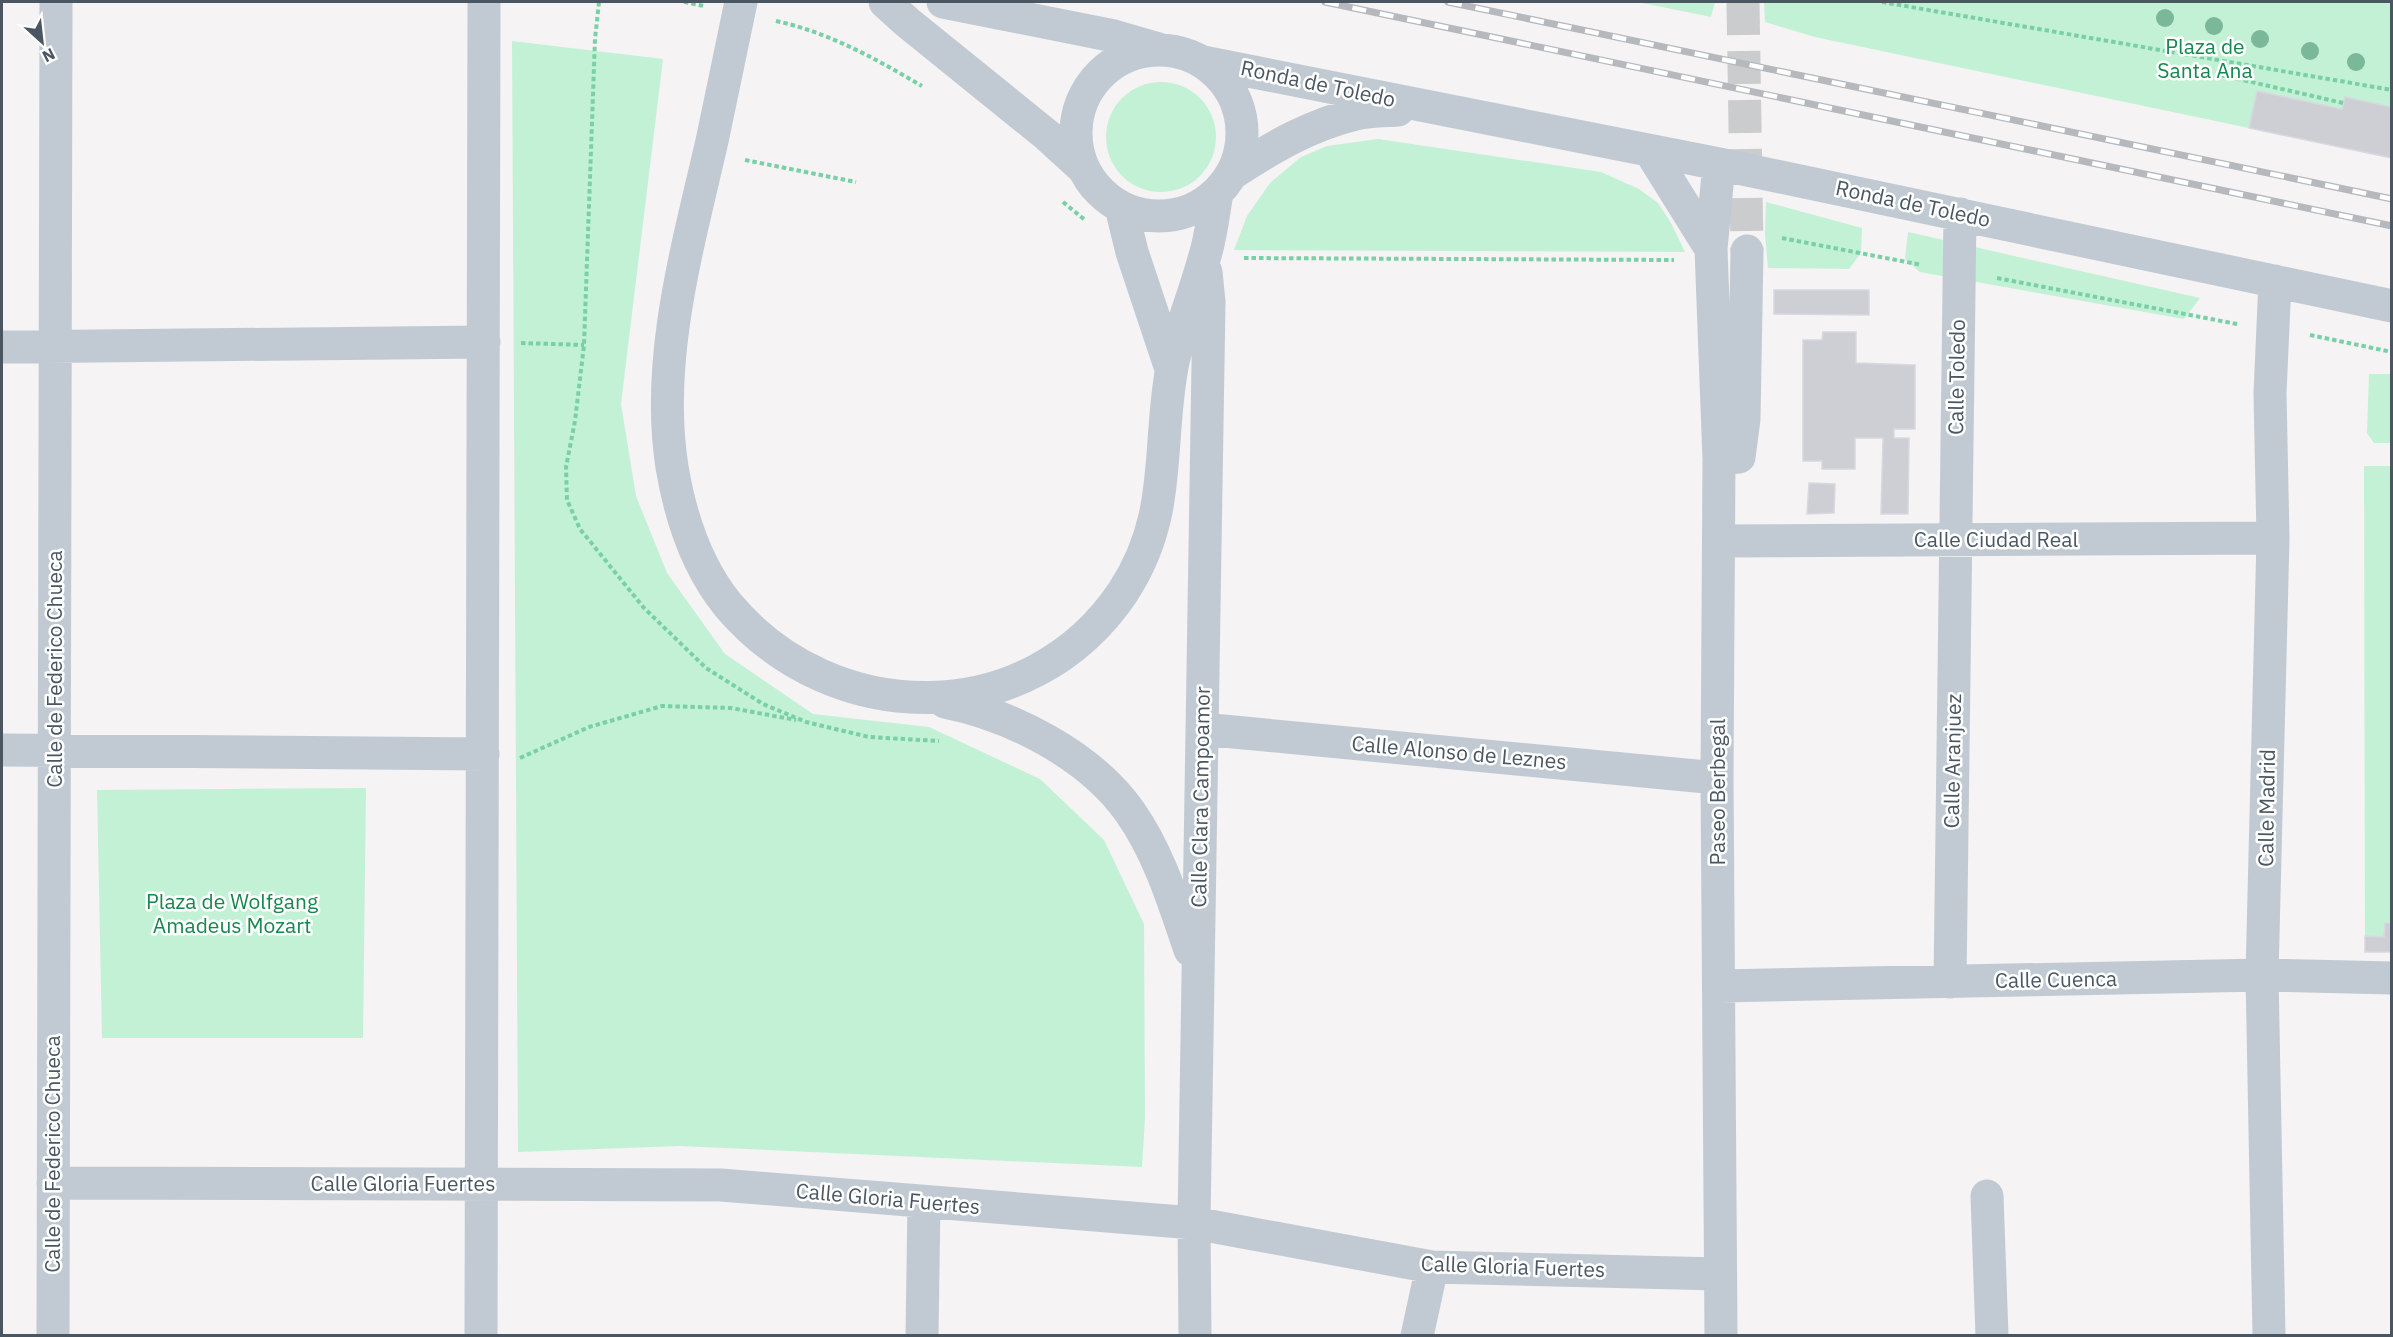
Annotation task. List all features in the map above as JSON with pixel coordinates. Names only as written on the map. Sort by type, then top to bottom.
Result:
[{"type":"street","name":"Calle de Federico Chueca","points":[[53,1335],[56,2]]},
{"type":"street","points":[[481,1335],[484,2]]},
{"type":"street","points":[[741,2],[693,219],[668,362],[668,435],[673,471],[696,552],[728,604],[758,634],[787,656],[823,677],[851,688],[889,695],[925,698],[974,708],[1021,727],[1071,756],[1106,784],[1130,812],[1151,849],[1168,888],[1198,973]]},
{"type":"street","points":[[885,2],[1048,136],[1083,168],[1097,189],[1121,207],[1149,217],[1174,216],[1197,208],[1225,183]]},
{"type":"street","points":[[925,698],[990,690],[1030,674],[1072,648],[1102,620],[1124,590],[1152,531],[1160,498],[1172,369],[1225,183],[1241,149],[1242,124],[1236,99],[1222,78],[1203,62],[1182,52],[1161,50],[1114,36],[943,2]]},
{"type":"street","points":[[1083,168],[1076,141],[1078,114],[1089,88],[1108,67],[1133,54],[1161,50]]},
{"type":"street","name":"Ronda de Toledo","points":[[1203,62],[1719,164],[2391,306]]},
{"type":"street","name":"Ronda de Toledo","points":[[1225,183],[1271,148],[1311,129],[1357,114],[1433,107]]},
{"type":"street","points":[[1650,151],[1712,249]]},
{"type":"street","name":"Paseo Berbegal","points":[[1719,164],[1712,249],[1719,459],[1717,778],[1721,1335]]},
{"type":"street","points":[[1121,207],[1132,252],[1172,369]]},
{"type":"street","name":"Calle Toledo","points":[[1955,540],[1960,214]]},
{"type":"street","points":[[1719,459],[1739,457],[1760,244]]},
{"type":"street","name":"Calle Clara Campoamor","points":[[1195,1335],[1194,1222],[1209,302],[1205,258]]},
{"type":"street","name":"Calle Madrid","points":[[2269,1335],[2262,975],[2273,538],[2270,393],[2275,281]]},
{"type":"street","points":[[2,347],[484,342]]},
{"type":"street","name":"Calle Ciudad Real","points":[[1719,541],[2273,538]]},
{"type":"street","name":"Calle Aranjuez","points":[[1950,982],[1955,540]]},
{"type":"street","name":"Calle Alonso de Leznes","points":[[1202,729],[1717,778]]},
{"type":"street","points":[[2,750],[483,754]]},
{"type":"street","name":"Calle Cuenca","points":[[1720,986],[2262,975],[2391,978]]},
{"type":"street","name":"Calle Gloria Fuertes","points":[[53,1183],[721,1185],[1194,1222],[1432,1267],[1719,1274]]},
{"type":"street","points":[[1987,1196],[1992,1335]]},
{"type":"street","points":[[922,1335],[924,1202]]},
{"type":"street","points":[[1417,1335],[1432,1267]]},
{"type":"path","points":[[1882,2],[2391,90]]},
{"type":"path","points":[[2223,61],[2221,75],[2343,103]]},
{"type":"path","points":[[710,148],[856,182]]},
{"type":"path","points":[[1760,244],[1959,271],[2391,352]]},
{"type":"path","points":[[484,342],[584,345]]},
{"type":"path","points":[[483,754],[518,759],[589,727],[662,706],[731,708],[806,722]]},
{"type":"green space","points":[[1637,2],[1715,2],[1711,17]]},
{"type":"green space","name":"Plaza de Santa Ana","points":[[1764,2],[2391,2],[2391,107],[2345,97],[2342,109],[2257,92],[2249,128],[1815,37],[1765,22]]},
{"type":"green space","points":[[512,41],[663,59],[621,404],[636,496],[667,573],[725,654],[813,714],[929,727],[1040,779],[1104,840],[1144,924],[1145,1117],[1142,1167],[679,1146],[518,1152]]},
{"type":"green space","points":[[1161,82],[1182,87],[1200,98],[1211,116],[1216,137],[1211,158],[1200,176],[1182,187],[1161,192],[1140,187],[1122,176],[1111,158],[1106,137],[1111,116],[1122,98],[1140,87]]},
{"type":"green space","points":[[1378,139],[1601,172],[1639,189],[1658,203],[1685,252],[1234,250],[1247,216],[1270,183],[1301,157],[1327,146]]},
{"type":"green space","points":[[1766,202],[1862,228],[1861,253],[1849,269],[1768,268],[1765,234]]},
{"type":"green space","points":[[1908,232],[2200,298],[2184,319],[1920,272],[1905,259]]},
{"type":"green space","points":[[2369,374],[2391,374],[2391,443],[2374,443],[2367,433]]},
{"type":"green space","points":[[2364,466],[2391,466],[2391,952],[2365,952]]},
{"type":"green space","name":"Plaza de Wolfgang Amadeus Mozart","points":[[366,788],[363,1038],[102,1038],[97,790]]},
{"type":"building","points":[[2257,91],[2342,109],[2345,97],[2392,107],[2392,158],[2249,128]]},
{"type":"building","points":[[1774,290],[1869,290],[1869,315],[1774,314]]},
{"type":"building","points":[[1823,332],[1856,332],[1856,363],[1915,365],[1915,429],[1894,429],[1894,438],[1909,438],[1908,514],[1881,514],[1883,438],[1855,438],[1855,469],[1822,469],[1822,461],[1803,461],[1803,340],[1822,340]]},
{"type":"building","points":[[1809,483],[1835,484],[1834,513],[1807,514]]},
{"type":"building","points":[[2385,923],[2392,923],[2392,952],[2365,952],[2365,936],[2384,937]]},
{"type":"tunnel","points":[[1743,2],[1747,251]]},
{"type":"railway","points":[[1325,2],[2392,226]]},
{"type":"railway","points":[[1448,2],[2392,199]]}]
